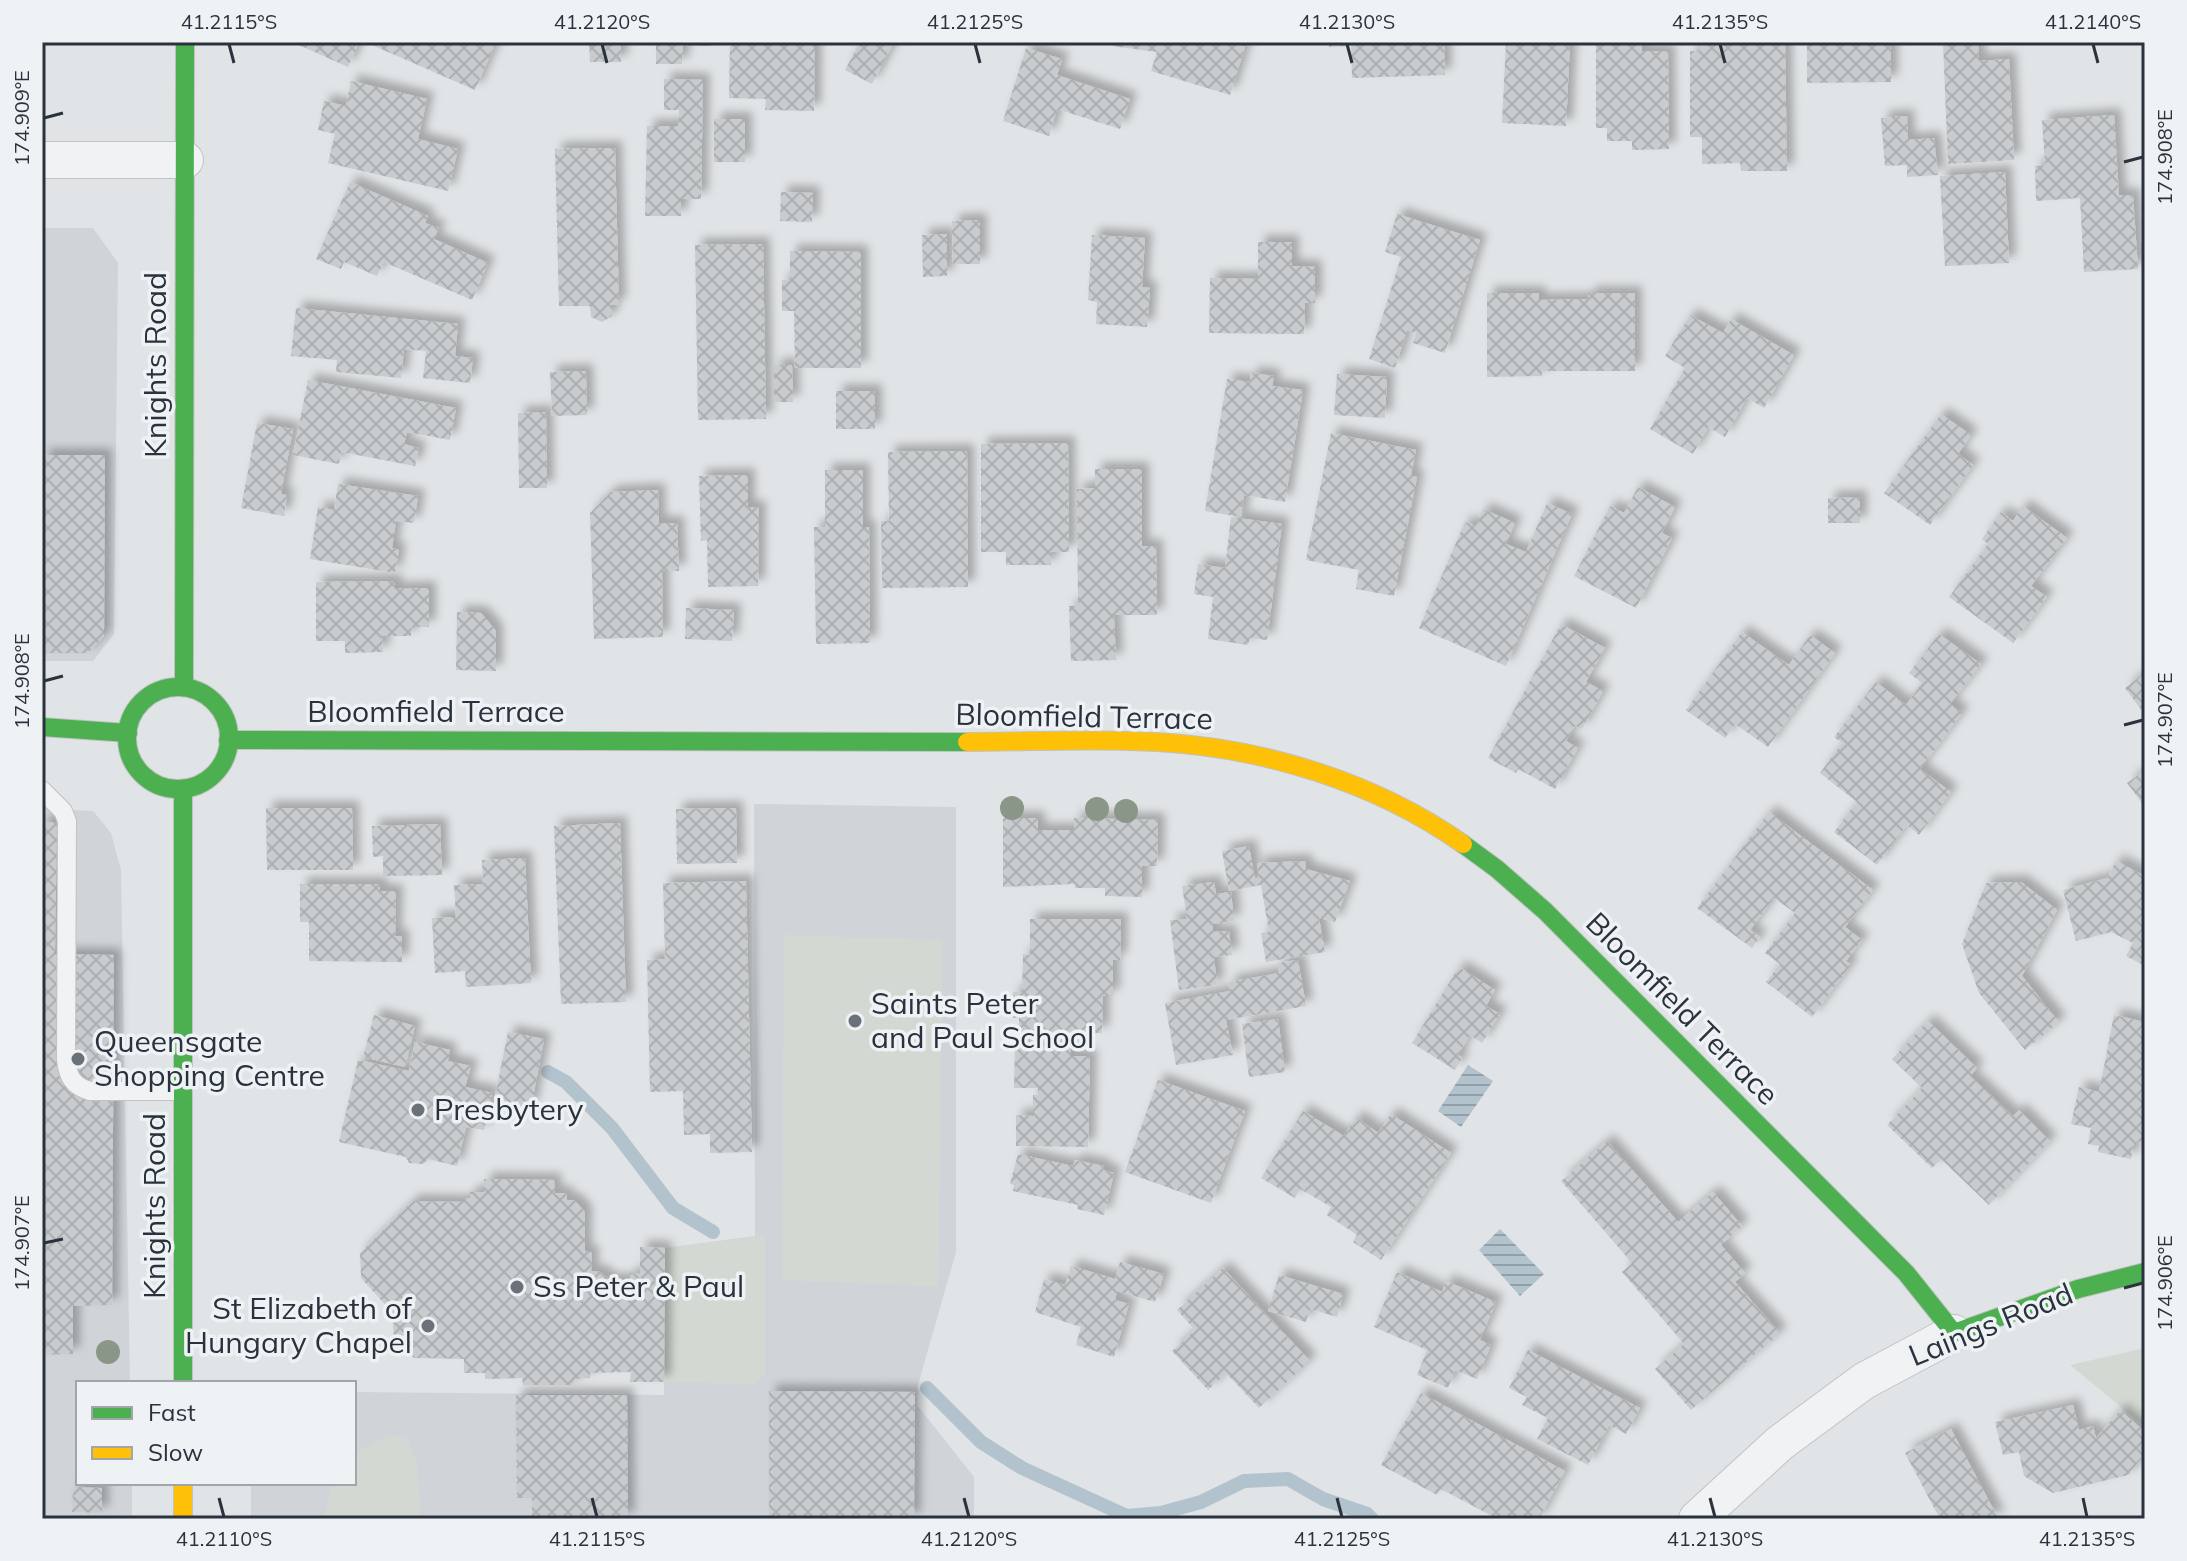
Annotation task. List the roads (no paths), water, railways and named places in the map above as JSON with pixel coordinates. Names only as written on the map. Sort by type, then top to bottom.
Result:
[{"type":"street","name":"Knights Road","points":[[184,687],[185,42]]},
{"type":"street","points":[[42,160],[185,160]]},
{"type":"street","points":[[184,687],[211,700],[227,725],[226,755],[210,778],[197,786],[183,790],[164,788],[147,779],[133,765],[127,746],[128,733],[135,710],[148,696],[165,689],[184,687]]},
{"type":"street","points":[[42,727],[128,733]]},
{"type":"street","name":"Bloomfield Terrace","points":[[228,740],[1156,742],[1223,748],[1336,778],[1423,819],[1490,863],[1545,911],[1906,1273],[1954,1333]]},
{"type":"street","name":"Knights Road","points":[[183,790],[183,1381]]},
{"type":"street","name":"Laings Road","points":[[1697,1519],[1780,1443],[1864,1381],[1954,1333],[2078,1289],[2145,1272]]},
{"type":"street","points":[[183,1485],[183,1519]]},
{"type":"lane","points":[[42,790],[63,811],[67,821],[66,1037],[70,1079],[76,1086],[90,1091],[183,1091]]},
{"type":"water","points":[[1468,1065],[1493,1081],[1461,1127],[1438,1111]]},
{"type":"water","points":[[1500,1229],[1544,1274],[1520,1296],[1479,1250]]},
{"type":"waterway","points":[[548,1072],[566,1082],[612,1128],[673,1208],[713,1232]]},
{"type":"waterway","points":[[927,1388],[981,1442],[1022,1468],[1127,1516],[1161,1513],[1201,1502],[1244,1481],[1288,1479],[1323,1499],[1367,1514],[1372,1519]]},
{"type":"place","name":"Saints Peter and Paul School","points":[[855,1021]]},
{"type":"place","name":"Queensgate Shopping Centre","points":[[78,1059]]},
{"type":"place","name":"Presbytery","points":[[418,1110]]},
{"type":"place","name":"Ss Peter & Paul","points":[[517,1287]]},
{"type":"place","name":"St Elizabeth of Hungary Chapel","points":[[428,1326]]}]
